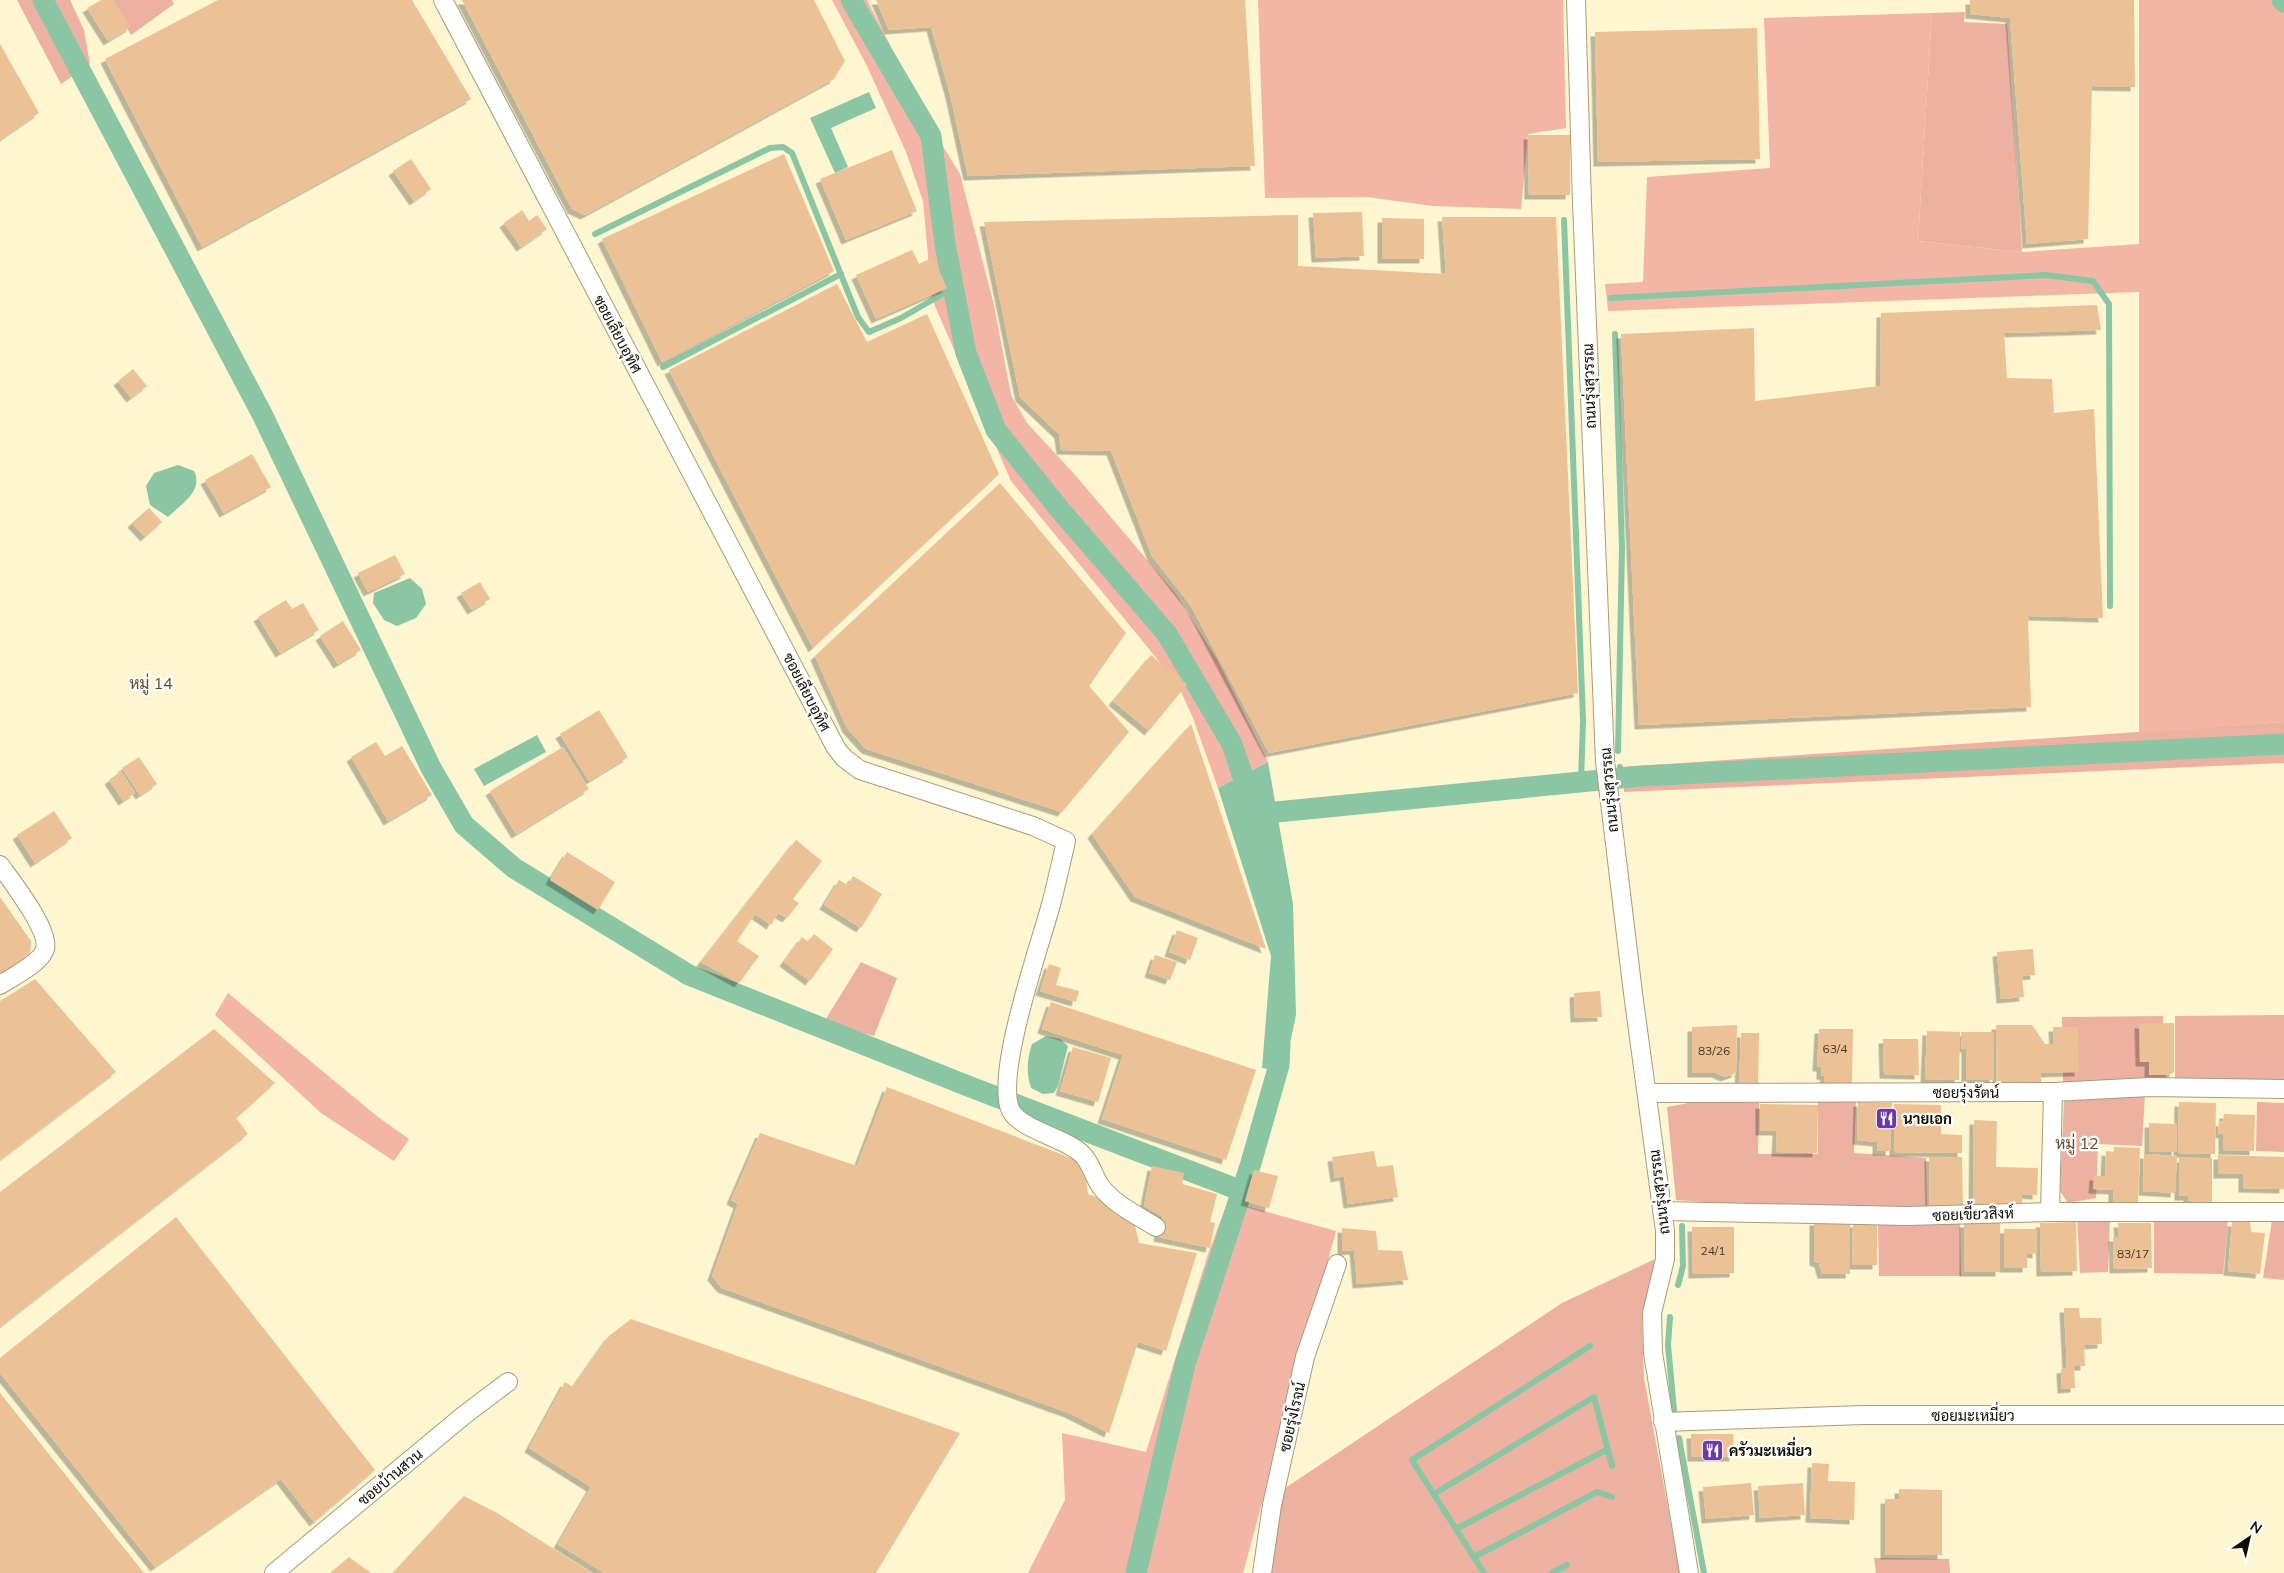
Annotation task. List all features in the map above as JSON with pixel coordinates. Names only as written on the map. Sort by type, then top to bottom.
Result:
[{"type":"street","name":"ซอยเลียบอุทิศ","points":[[443,0],[836,748],[844,758],[860,770],[1033,826],[1066,841],[1021,1013],[1006,1090],[1012,1111],[1023,1122],[1068,1144],[1082,1154],[1091,1166],[1095,1178],[1102,1189],[1115,1201],[1156,1227]]},
{"type":"street","name":"ถนนรุ่งสุวรรณ","points":[[1576,0],[1605,762],[1662,1211],[1665,1259],[1652,1313],[1653,1353],[1689,1573]]},
{"type":"street","points":[[0,865],[40,926],[45,938],[45,950],[36,961],[0,985]]},
{"type":"street","name":"ซอยรุ่งรัตน์","points":[[1647,1093],[2053,1092],[2149,1087],[2284,1089]]},
{"type":"street","points":[[2050,1212],[2053,1092]]},
{"type":"street","name":"ซอยเขี้ยวสิงห์","points":[[1662,1211],[1907,1216],[2050,1212],[2284,1212]]},
{"type":"street","name":"ซอยรุ่งโรจน์","points":[[1262,1573],[1272,1505],[1305,1357],[1336,1264]]},
{"type":"street","name":"ซอยบ้านสวน","points":[[274,1573],[463,1416],[508,1382]]},
{"type":"street","name":"ซอยมะเหมี่ยว","points":[[1663,1422],[1863,1415],[2284,1415]]},
{"type":"shaded area","points":[[17,0],[70,0],[84,30],[90,64],[61,84]]},
{"type":"shaded area","points":[[110,0],[172,0],[174,4],[131,35]]},
{"type":"shaded area","points":[[832,0],[867,0],[939,140],[960,174],[994,305],[1011,395],[1027,423],[1076,476],[1176,594],[1218,661],[1268,762],[1218,788],[1193,718],[1177,683],[1011,481],[932,299],[923,201],[906,152],[867,66]]},
{"type":"shaded area","points":[[1258,0],[1563,0],[1566,128],[1528,134],[1521,209],[1433,206],[1367,197],[1265,198]]},
{"type":"shaded area","points":[[2139,0],[2284,0],[2284,722],[2139,733],[2139,292],[1608,311],[1605,284],[1643,282],[1647,177],[1770,168],[1764,18],[1932,13],[1918,241],[2022,252],[2139,244]]},
{"type":"shaded area","points":[[1965,12],[1964,22],[2007,24],[2022,252],[1918,241],[1932,13]]},
{"type":"shaded area","points":[[869,92],[876,108],[831,128],[848,167],[835,173],[810,118]]},
{"type":"shaded area","points":[[178,465],[194,471],[196,485],[190,497],[168,517],[150,505],[146,486],[154,473]]},
{"type":"shaded area","points":[[410,578],[422,589],[426,604],[416,618],[397,626],[384,620],[373,603],[374,593]]},
{"type":"shaded area","points":[[2284,722],[2284,763],[1624,792],[1623,767]]},
{"type":"shaded area","points":[[537,735],[546,752],[484,786],[474,769]]},
{"type":"shaded area","points":[[1268,762],[1293,904],[1296,1015],[1284,1072],[1262,1068],[1271,956],[1218,788]]},
{"type":"shaded area","points":[[861,962],[897,978],[874,1036],[824,1022]]},
{"type":"shaded area","points":[[228,993],[378,1117],[409,1139],[394,1161],[321,1113],[215,1015]]},
{"type":"shaded area","points":[[2284,1015],[2284,1083],[2175,1081],[2175,1016]]},
{"type":"shaded area","points":[[2163,1016],[2166,1081],[2063,1083],[2062,1017]]},
{"type":"shaded area","points":[[1046,1036],[1060,1039],[1068,1046],[1058,1086],[1054,1093],[1043,1094],[1031,1088],[1028,1066],[1032,1044]]},
{"type":"shaded area","points":[[2087,1094],[2145,1094],[2142,1146],[2098,1144],[2096,1198],[2068,1203],[2060,1191],[2064,1101]]},
{"type":"shaded area","points":[[1705,1100],[1759,1103],[1758,1154],[1818,1154],[1818,1102],[1856,1101],[1854,1153],[1926,1158],[1927,1209],[1790,1208],[1676,1200],[1667,1107]]},
{"type":"shaded area","points":[[2257,1102],[2284,1103],[2284,1152],[2256,1151]]},
{"type":"shaded area","points":[[1228,1201],[1336,1231],[1243,1573],[1028,1573],[1065,1500],[1062,1433],[1146,1452],[1208,1254]]},
{"type":"shaded area","points":[[2077,1217],[2110,1217],[2108,1272],[2080,1273]]},
{"type":"shaded area","points":[[2154,1218],[2228,1219],[2223,1274],[2154,1273]]},
{"type":"shaded area","points":[[1878,1219],[1960,1219],[1961,1276],[1879,1276]]},
{"type":"shaded area","points":[[2272,1220],[2284,1220],[2284,1280],[2263,1278]]},
{"type":"shaded area","points":[[1655,1259],[1642,1320],[1644,1378],[1680,1573],[1266,1573],[1263,1503],[1562,1303]]},
{"type":"shaded area","points":[[1874,1558],[1949,1559],[1950,1573],[1876,1573]]},
{"type":"building","points":[[101,0],[113,0],[131,27],[108,41],[87,8]]},
{"type":"building","points":[[218,0],[412,0],[471,99],[202,247],[105,59]]},
{"type":"building","points":[[462,0],[814,0],[845,61],[834,79],[585,215],[572,209]]},
{"type":"building","points":[[876,0],[1245,0],[1255,166],[968,176],[950,94],[931,27],[889,30]]},
{"type":"building","points":[[1970,0],[2134,0],[2135,87],[2092,86],[2088,239],[2027,244],[2010,18],[1970,14]]},
{"type":"building","points":[[1757,28],[1760,159],[1598,162],[1595,32]]},
{"type":"building","points":[[0,44],[39,113],[0,140]]},
{"type":"building","points":[[1528,135],[1570,135],[1570,195],[1529,195]]},
{"type":"building","points":[[892,150],[917,211],[846,240],[820,179]]},
{"type":"building","points":[[784,154],[834,271],[662,362],[602,239]]},
{"type":"building","points":[[411,159],[431,189],[414,201],[393,171]]},
{"type":"building","points":[[522,210],[529,221],[537,215],[547,229],[521,247],[504,223]]},
{"type":"building","points":[[1362,212],[1364,256],[1316,258],[1313,213]]},
{"type":"building","points":[[1298,215],[1298,266],[1446,274],[1442,217],[1556,217],[1578,693],[1269,753],[1191,606],[1152,556],[1111,451],[1061,450],[1059,434],[1020,397],[984,222]]},
{"type":"building","points":[[1382,218],[1424,219],[1424,259],[1382,259]]},
{"type":"building","points":[[912,250],[919,264],[933,257],[947,288],[876,319],[856,275]]},
{"type":"building","points":[[837,284],[867,342],[927,314],[999,474],[813,648],[669,370]]},
{"type":"building","points":[[2097,305],[2101,330],[2004,333],[2007,378],[2052,379],[2054,413],[2094,409],[2103,618],[2028,616],[2031,707],[1639,725],[1621,334],[1754,328],[1755,401],[1880,386],[1881,313]]},
{"type":"building","points":[[133,369],[147,386],[131,398],[118,381]]},
{"type":"building","points":[[252,454],[271,487],[224,513],[205,480]]},
{"type":"building","points":[[1000,483],[1126,633],[1089,686],[1129,732],[1062,812],[866,749],[847,728],[815,656]]},
{"type":"building","points":[[149,508],[162,522],[145,537],[132,523]]},
{"type":"building","points":[[395,555],[405,574],[368,592],[358,573]]},
{"type":"building","points":[[480,582],[490,599],[472,610],[461,593]]},
{"type":"building","points":[[286,600],[292,609],[303,603],[319,630],[280,653],[258,617]]},
{"type":"building","points":[[343,621],[361,650],[338,664],[320,636]]},
{"type":"building","points":[[1151,655],[1187,684],[1149,731],[1113,701]]},
{"type":"building","points":[[599,710],[628,757],[589,781],[560,734]]},
{"type":"building","points":[[1191,724],[1266,949],[1135,897],[1092,834]]},
{"type":"building","points":[[376,742],[385,756],[402,746],[432,795],[388,821],[351,757]]},
{"type":"building","points":[[563,747],[589,789],[516,834],[490,791]]},
{"type":"building","points":[[139,757],[157,784],[140,795],[122,768]]},
{"type":"building","points":[[121,771],[135,793],[123,801],[109,780]]},
{"type":"building","points":[[54,811],[72,838],[35,863],[17,835]]},
{"type":"building","points":[[796,840],[822,861],[793,899],[799,903],[787,918],[778,913],[771,925],[755,914],[737,941],[759,956],[739,983],[701,962]]},
{"type":"building","points":[[567,852],[615,882],[598,910],[550,880]]},
{"type":"building","points":[[853,876],[882,894],[861,928],[824,905],[839,880],[848,885]]},
{"type":"building","points":[[0,897],[31,941],[30,953],[0,974]]},
{"type":"building","points":[[1177,930],[1198,938],[1190,960],[1169,952]]},
{"type":"building","points":[[814,934],[833,949],[810,981],[784,962],[802,937],[808,942]]},
{"type":"building","points":[[2033,949],[2035,975],[2022,976],[2024,997],[2001,999],[1997,952]]},
{"type":"building","points":[[1155,955],[1177,962],[1170,980],[1149,973]]},
{"type":"building","points":[[1049,964],[1061,968],[1056,985],[1079,991],[1076,1002],[1040,991]]},
{"type":"building","points":[[35,979],[116,1072],[0,1160],[0,1001]]},
{"type":"building","points":[[1600,991],[1602,1017],[1575,1018],[1574,993]]},
{"type":"building","points":[[1051,1002],[1256,1070],[1226,1160],[1102,1119],[1123,1055],[1042,1029]]},
{"type":"building","points":[[2174,1023],[2174,1072],[2168,1075],[2149,1075],[2149,1062],[2140,1062],[2139,1024]]},
{"type":"building","points":[[1737,1025],[1736,1073],[1725,1077],[1716,1073],[1692,1073],[1692,1027]]},
{"type":"building","points":[[1996,1025],[2032,1025],[2045,1044],[2054,1044],[2053,1027],[2078,1027],[2079,1072],[2041,1073],[2041,1085],[1997,1085]]},
{"type":"building","points":[[214,1029],[275,1083],[236,1118],[248,1134],[0,1327],[0,1192]]},
{"type":"building","points":[[1819,1029],[1853,1029],[1852,1085],[1824,1084],[1825,1076],[1821,1075],[1821,1067],[1817,1067]]},
{"type":"building","points":[[1927,1031],[1960,1032],[1959,1080],[1925,1079]]},
{"type":"building","points":[[1961,1032],[1994,1032],[1994,1080],[1966,1080],[1966,1048],[1961,1049]]},
{"type":"building","points":[[1741,1033],[1759,1033],[1758,1086],[1739,1086]]},
{"type":"building","points":[[1883,1039],[1918,1039],[1919,1075],[1884,1074]]},
{"type":"building","points":[[1073,1047],[1111,1058],[1098,1102],[1060,1091]]},
{"type":"building","points":[[887,1087],[1084,1163],[1088,1194],[1109,1201],[1112,1210],[1133,1217],[1139,1243],[1197,1253],[1166,1351],[1138,1342],[1109,1433],[1069,1413],[722,1288],[712,1276],[738,1204],[731,1200],[760,1133],[857,1166]]},
{"type":"building","points":[[1858,1102],[1892,1103],[1890,1151],[1877,1151],[1877,1142],[1857,1140]]},
{"type":"building","points":[[2179,1102],[2216,1103],[2215,1154],[2178,1153]]},
{"type":"building","points":[[1760,1104],[1818,1105],[1817,1153],[1776,1152],[1777,1131],[1760,1131]]},
{"type":"building","points":[[1894,1104],[1941,1105],[1941,1134],[1962,1135],[1962,1153],[1894,1152]]},
{"type":"building","points":[[2224,1114],[2255,1115],[2254,1151],[2223,1150],[2223,1134],[2218,1133],[2219,1121],[2223,1122]]},
{"type":"building","points":[[1974,1120],[1997,1121],[1996,1167],[2038,1168],[2037,1195],[2022,1194],[2022,1204],[1973,1203]]},
{"type":"building","points":[[2149,1123],[2177,1124],[2176,1152],[2149,1151]]},
{"type":"building","points":[[2114,1147],[2140,1148],[2138,1203],[2113,1202],[2113,1190],[2093,1189],[2094,1176],[2105,1176],[2106,1151],[2114,1152]]},
{"type":"building","points":[[1374,1151],[1377,1167],[1393,1165],[1398,1197],[1348,1204],[1344,1176],[1335,1178],[1332,1157]]},
{"type":"building","points":[[2144,1154],[2177,1156],[2175,1193],[2143,1191]]},
{"type":"building","points":[[2218,1155],[2284,1157],[2284,1189],[2243,1188],[2243,1174],[2218,1174]]},
{"type":"building","points":[[1929,1157],[1962,1157],[1963,1206],[1930,1207]]},
{"type":"building","points":[[2179,1158],[2212,1158],[2212,1202],[2188,1201],[2188,1196],[2179,1196]]},
{"type":"building","points":[[1152,1166],[1184,1173],[1182,1184],[1217,1194],[1210,1222],[1215,1223],[1210,1248],[1158,1237],[1163,1217],[1144,1206]]},
{"type":"building","points":[[1254,1170],[1278,1176],[1269,1208],[1245,1201]]},
{"type":"building","points":[[176,1217],[375,1470],[314,1522],[281,1479],[155,1567],[0,1373],[0,1358]]},
{"type":"building","points":[[1814,1221],[1850,1221],[1850,1274],[1822,1274],[1819,1263],[1814,1261]]},
{"type":"building","points":[[2076,1222],[2077,1271],[2041,1272],[2040,1223]]},
{"type":"building","points":[[2232,1222],[2250,1222],[2251,1232],[2265,1233],[2260,1274],[2228,1271]]},
{"type":"building","points":[[1853,1223],[1877,1223],[1877,1265],[1852,1265]]},
{"type":"building","points":[[1964,1223],[2000,1223],[2000,1272],[1964,1272]]},
{"type":"building","points":[[2118,1223],[2151,1223],[2152,1268],[2114,1269],[2113,1237],[2119,1237]]},
{"type":"building","points":[[1692,1227],[1734,1227],[1734,1273],[1693,1274]]},
{"type":"building","points":[[1342,1228],[1376,1231],[1378,1250],[1402,1251],[1408,1280],[1357,1284],[1354,1250],[1342,1251]]},
{"type":"building","points":[[2004,1229],[2036,1229],[2037,1254],[2027,1253],[2027,1268],[2004,1268]]},
{"type":"building","points":[[2064,1308],[2079,1308],[2080,1318],[2101,1318],[2102,1344],[2084,1345],[2085,1366],[2074,1366],[2075,1388],[2062,1389],[2061,1369],[2067,1368]]},
{"type":"building","points":[[631,1319],[960,1433],[876,1573],[604,1573],[558,1544],[591,1487],[529,1448],[565,1382],[573,1387],[609,1336]]},
{"type":"building","points":[[0,1393],[144,1573],[0,1573]]},
{"type":"building","name":"ครัวมะเหมี่ยว","points":[[1691,1434],[1733,1434],[1734,1457],[1692,1457]]},
{"type":"building","points":[[1812,1463],[1829,1464],[1828,1481],[1855,1482],[1854,1520],[1810,1518]]},
{"type":"building","points":[[1751,1483],[1754,1515],[1706,1519],[1703,1487]]},
{"type":"building","points":[[1803,1483],[1805,1515],[1760,1518],[1758,1486]]},
{"type":"building","points":[[1899,1489],[1942,1490],[1942,1555],[1885,1555],[1885,1499],[1899,1499]]},
{"type":"building","points":[[464,1496],[497,1513],[592,1573],[393,1573]]},
{"type":"building","points":[[349,1557],[371,1573],[330,1573]]},
{"type":"waterway","points":[[43,0],[262,414],[431,768],[464,825],[514,868],[689,975],[968,1086],[1242,1191]]},
{"type":"waterway","points":[[851,0],[931,136],[945,244],[966,353],[996,430],[1061,511],[1167,634],[1232,744],[1251,801]]},
{"type":"waterway","points":[[595,234],[770,148],[783,147],[792,153],[858,317],[869,332],[901,318],[953,288]]},
{"type":"waterway","points":[[1564,220],[1583,720],[1581,782]]},
{"type":"waterway","points":[[663,367],[841,274]]},
{"type":"waterway","points":[[1611,298],[2046,275],[2093,281],[2109,304],[2110,606]]},
{"type":"waterway","points":[[1615,334],[1622,548],[1618,751]]},
{"type":"waterway","points":[[1256,814],[1641,776],[2284,744]]},
{"type":"waterway","points":[[1620,767],[1621,778]]},
{"type":"waterway","points":[[1136,1573],[1185,1364],[1251,1163],[1279,1065],[1280,1044]]},
{"type":"waterway","points":[[1678,1285],[1683,1266],[1682,1226]]},
{"type":"waterway","points":[[1670,1317],[1668,1345],[1674,1410]]},
{"type":"waterway","points":[[1484,1573],[1412,1460],[1590,1346]]},
{"type":"waterway","points":[[1434,1494],[1594,1397],[1612,1466]]},
{"type":"waterway","points":[[1679,1438],[1704,1573]]},
{"type":"waterway","points":[[1456,1529],[1608,1449]]},
{"type":"waterway","points":[[1474,1557],[1597,1492],[1612,1497]]},
{"type":"waterway","points":[[1552,1573],[1567,1565]]},
{"type":"place","name":"นายเอก","points":[[1887,1118]]},
{"type":"place","name":"ครัวมะเหมี่ยว","points":[[1713,1450]]},
{"type":"district","name":"หมู่ 14","points":[[151,683]]},
{"type":"district","name":"หมู่ 12","points":[[2077,1143]]}]
